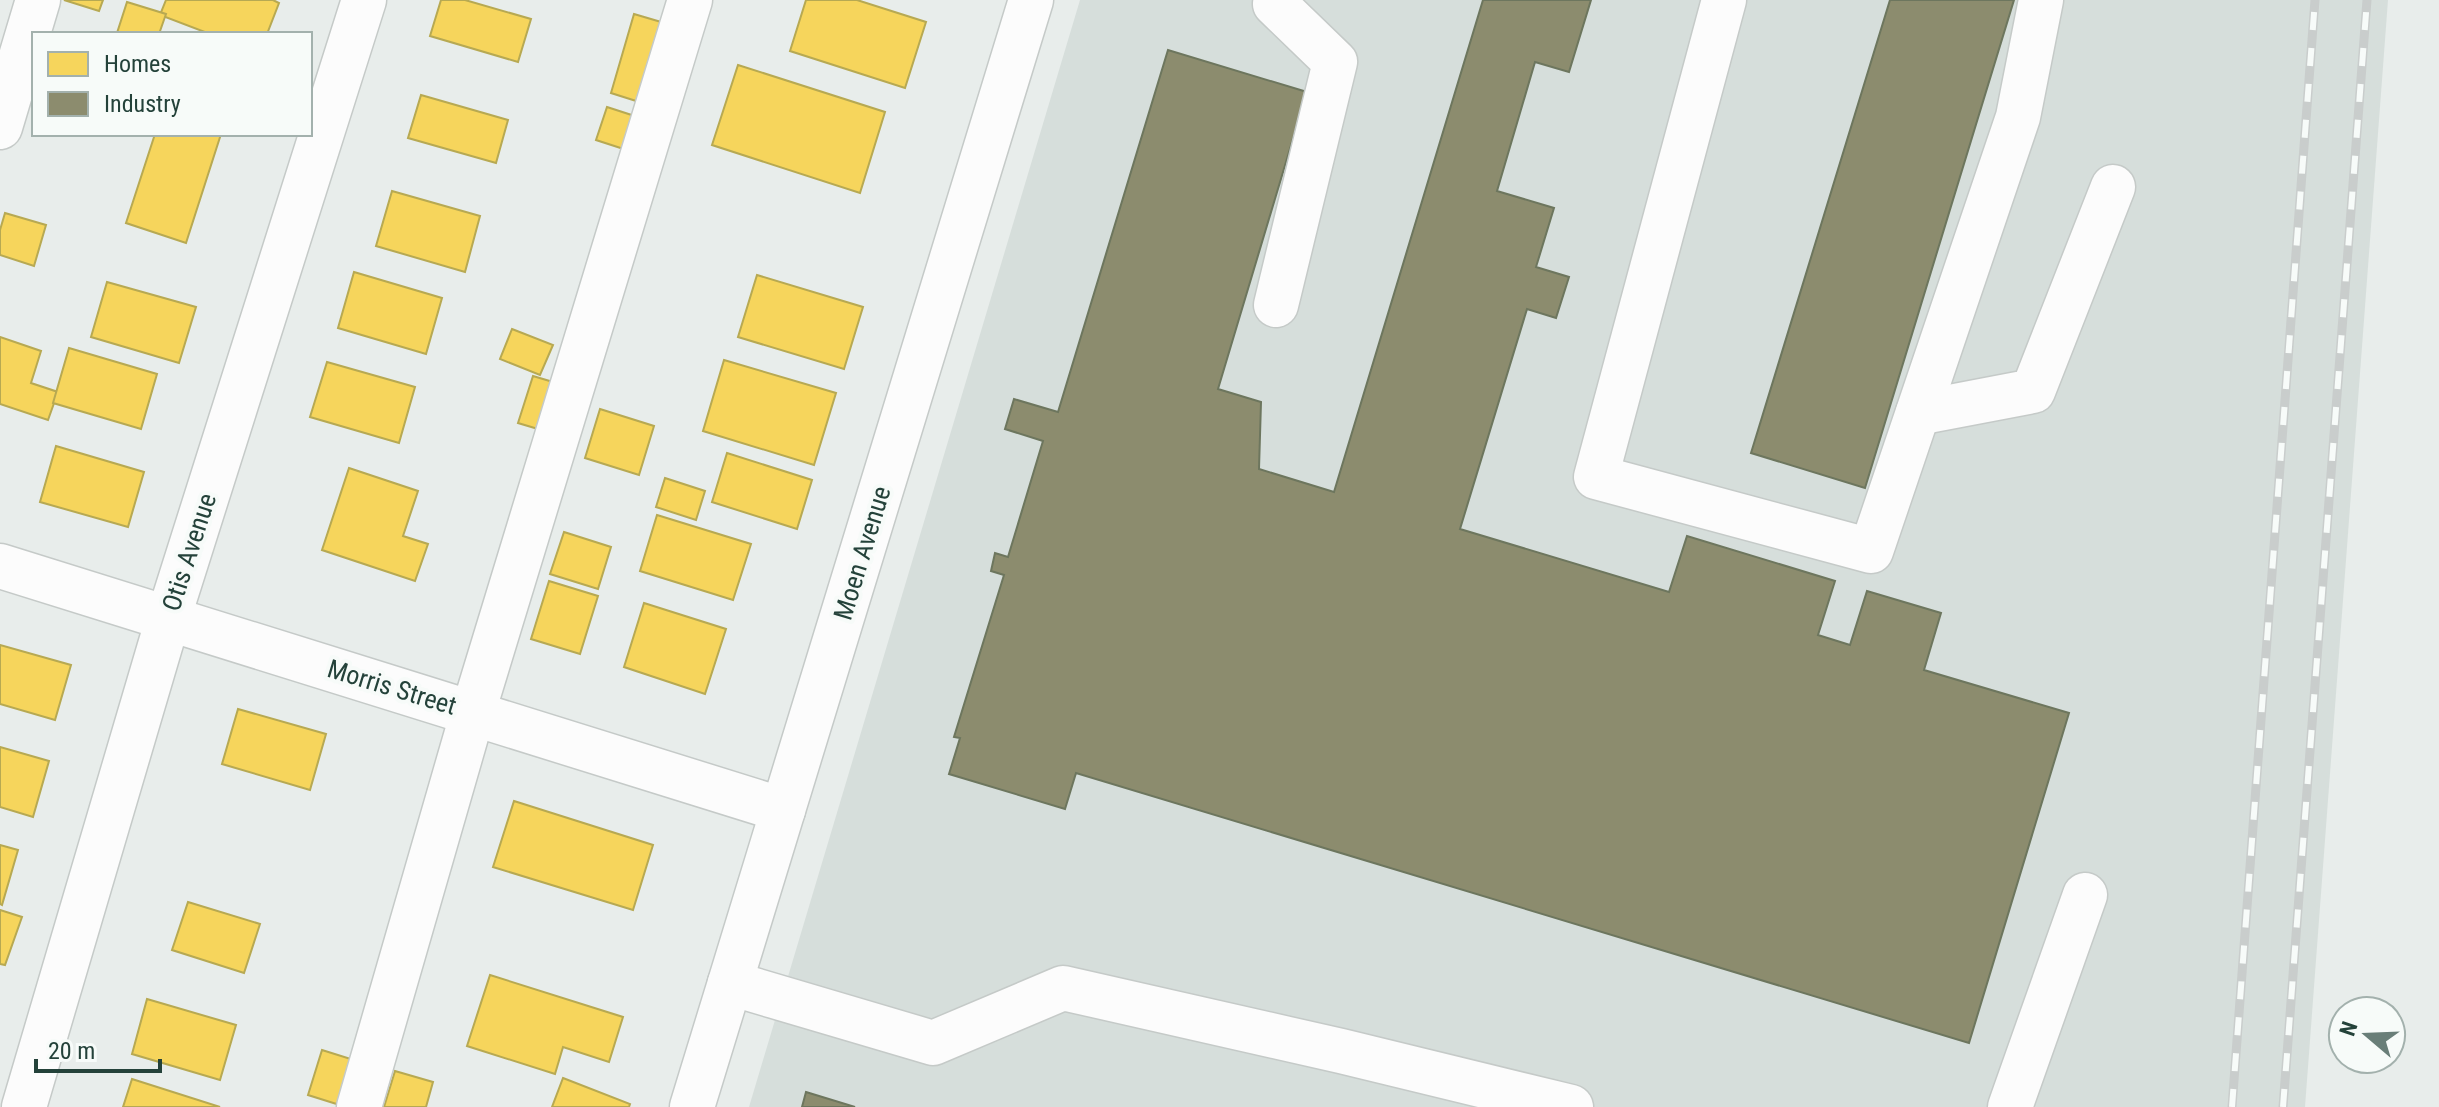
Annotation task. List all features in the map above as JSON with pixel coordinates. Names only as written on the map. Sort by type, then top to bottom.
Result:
[{"type":"street","points":[[0,127],[38,0]]},
{"type":"street","name":"Otis Avenue","points":[[24,1107],[168,619],[364,0]]},
{"type":"street","points":[[359,1107],[473,712],[690,0]]},
{"type":"street","name":"Moen Avenue","points":[[692,1107],[1031,0]]},
{"type":"street","points":[[1276,305],[1335,62],[1275,4],[1277,0]]},
{"type":"street","points":[[1724,0],[1596,477],[1871,551],[2018,117],[2041,0]]},
{"type":"street","points":[[1918,413],[2033,391],[2113,187]]},
{"type":"street","name":"Morris Street","points":[[0,566],[783,810]]},
{"type":"street","points":[[2010,1107],[2085,895]]},
{"type":"street","points":[[730,983],[933,1043],[1063,988],[1571,1107]]},
{"type":"shaded area","points":[[1080,0],[2388,0],[2305,1107],[749,1107]]},
{"type":"building: Homes","points":[[64,0],[103,0],[99,11]]},
{"type":"building: Homes","points":[[166,0],[273,0],[279,3],[268,32],[205,32],[160,15]]},
{"type":"building: Homes","points":[[441,0],[465,0],[531,19],[518,62],[430,36]]},
{"type":"building: Homes","points":[[806,0],[857,0],[926,22],[905,88],[790,51]]},
{"type":"building: Homes","points":[[127,2],[166,14],[160,32],[117,32]]},
{"type":"building: Homes","points":[[634,14],[678,27],[655,107],[611,93]]},
{"type":"building: Homes","points":[[738,65],[885,112],[860,193],[712,145]]},
{"type":"building: Homes","points":[[421,95],[508,120],[496,163],[408,138]]},
{"type":"building: Homes","points":[[607,107],[650,121],[639,154],[596,140]]},
{"type":"building: Homes","points":[[154,136],[220,136],[186,243],[126,223]]},
{"type":"building: Homes","points":[[392,191],[480,216],[465,272],[376,246]]},
{"type":"building: Homes","points":[[5,213],[46,225],[34,266],[0,255],[0,230]]},
{"type":"building: Homes","points":[[354,272],[442,298],[426,354],[338,328]]},
{"type":"building: Homes","points":[[757,275],[863,307],[844,369],[738,337]]},
{"type":"building: Homes","points":[[107,282],[196,307],[179,363],[91,337]]},
{"type":"building: Homes","points":[[512,329],[553,345],[540,375],[500,359]]},
{"type":"building: Homes","points":[[0,337],[41,351],[31,383],[58,392],[48,420],[0,404]]},
{"type":"building: Homes","points":[[69,348],[157,374],[141,429],[53,403]]},
{"type":"building: Homes","points":[[724,360],[836,393],[814,465],[703,431]]},
{"type":"building: Homes","points":[[327,362],[415,387],[399,443],[310,417]]},
{"type":"building: Homes","points":[[533,376],[573,388],[558,435],[518,423]]},
{"type":"building: Homes","points":[[600,409],[654,426],[639,475],[585,458]]},
{"type":"building: Homes","points":[[56,446],[144,472],[128,527],[40,502]]},
{"type":"building: Homes","points":[[727,453],[812,480],[797,529],[712,502]]},
{"type":"building: Homes","points":[[349,468],[418,491],[403,536],[428,544],[415,581],[322,550]]},
{"type":"building: Homes","points":[[665,478],[705,491],[696,520],[656,507]]},
{"type":"building: Homes","points":[[657,515],[751,544],[733,600],[640,571]]},
{"type":"building: Homes","points":[[564,532],[611,547],[598,589],[550,574]]},
{"type":"building: Homes","points":[[549,581],[598,596],[580,654],[531,639]]},
{"type":"building: Homes","points":[[644,603],[726,629],[705,694],[624,667]]},
{"type":"building: Homes","points":[[0,645],[71,665],[55,720],[0,704]]},
{"type":"building: Homes","points":[[238,709],[326,734],[310,790],[222,764]]},
{"type":"building: Homes","points":[[0,747],[49,761],[33,817],[0,807]]},
{"type":"building: Homes","points":[[514,801],[653,845],[633,910],[493,867]]},
{"type":"building: Homes","points":[[0,845],[18,850],[2,905],[0,904]]},
{"type":"building: Homes","points":[[188,902],[260,924],[244,973],[172,950]]},
{"type":"building: Homes","points":[[0,910],[22,917],[5,965],[0,964]]},
{"type":"building: Homes","points":[[490,975],[623,1017],[609,1062],[563,1047],[555,1074],[467,1046]]},
{"type":"building: Homes","points":[[147,999],[236,1025],[220,1080],[132,1054]]},
{"type":"building: Homes","points":[[322,1050],[370,1065],[346,1107],[308,1095]]},
{"type":"building: Homes","points":[[395,1071],[433,1082],[426,1107],[384,1107]]},
{"type":"building: Homes","points":[[563,1078],[630,1104],[629,1107],[552,1107]]},
{"type":"building: Homes","points":[[132,1079],[220,1107],[123,1107]]},
{"type":"building: Industry","points":[[1483,0],[1591,0],[1569,72],[1535,62],[1497,191],[1554,208],[1536,267],[1569,277],[1556,318],[1527,309],[1460,529],[1669,592],[1687,536],[1835,581],[1818,635],[1850,645],[1867,591],[1941,613],[1924,670],[2069,713],[1969,1043],[1076,773],[1065,809],[949,774],[960,738],[954,737],[1004,575],[991,571],[995,553],[1008,557],[1043,441],[1005,429],[1014,399],[1058,412],[1168,50],[1307,92],[1218,389],[1261,402],[1259,469],[1334,492]]},
{"type":"building: Industry","points":[[1890,0],[2014,0],[1865,488],[1751,453]]},
{"type":"building: Industry","points":[[806,1092],[855,1107],[802,1107]]},
{"type":"railway","points":[[2232,1107],[2315,0]]},
{"type":"railway","points":[[2283,1107],[2367,0]]}]
